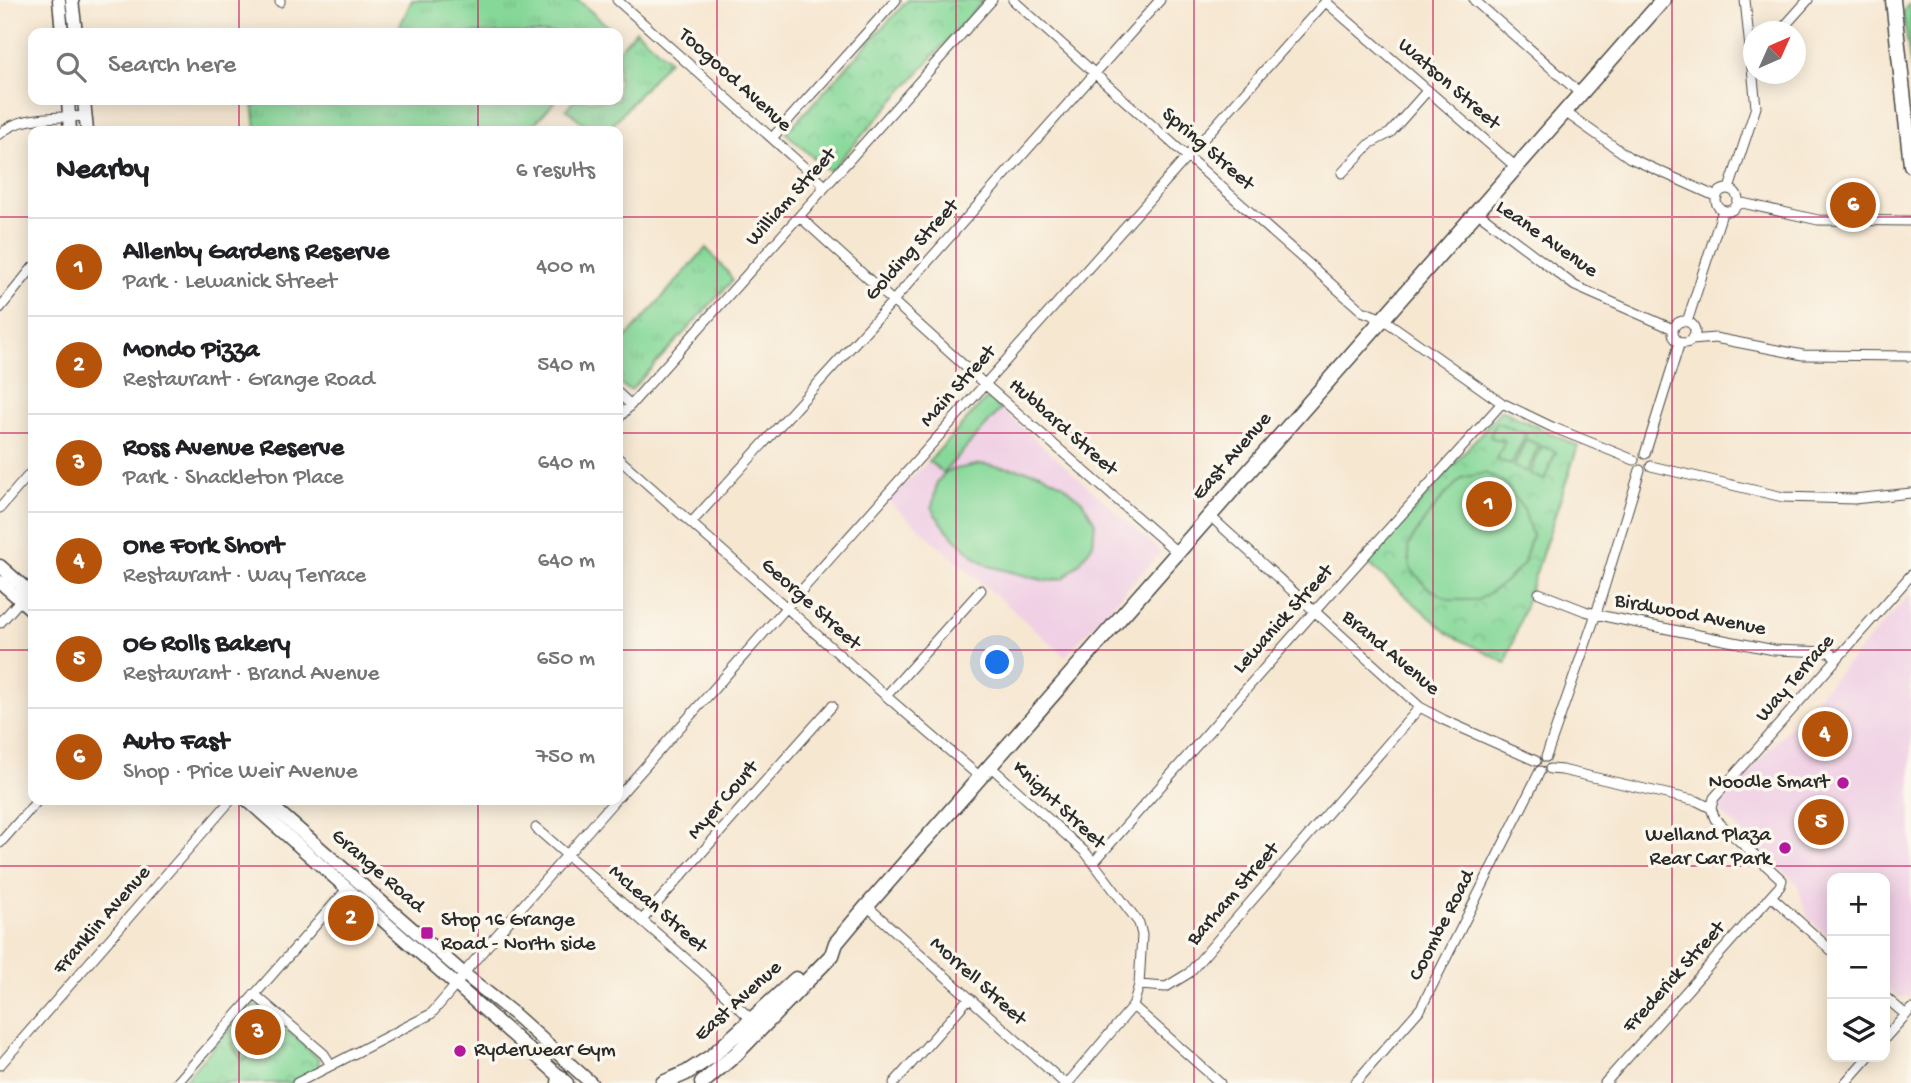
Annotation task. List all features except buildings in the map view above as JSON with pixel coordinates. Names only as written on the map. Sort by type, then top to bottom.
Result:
[{"type":"main road","points":[[59,0],[62,28]]},
{"type":"main road","points":[[72,0],[75,28]]},
{"type":"main road","name":"East Avenue","points":[[702,1083],[736,1054],[832,955],[836,943],[867,906],[1663,0]]},
{"type":"main road","points":[[1893,0],[1911,164]]},
{"type":"main road","points":[[68,105],[70,126]]},
{"type":"main road","points":[[85,105],[87,126]]},
{"type":"main road","points":[[0,565],[27,595]]},
{"type":"main road","points":[[0,582],[27,595]]},
{"type":"main road","name":"Grange Road","points":[[270,805],[348,888],[460,979],[514,1014],[591,1083]]},
{"type":"main road","name":"Grange Road","points":[[270,805],[460,979],[562,1081]]},
{"type":"main road","name":"East Avenue","points":[[663,1083],[712,1056],[787,989],[825,948],[836,943]]},
{"type":"street","name":"Toogood Avenue","points":[[617,0],[822,183],[822,191]]},
{"type":"street","points":[[772,138],[896,0]]},
{"type":"street","name":"William Street","points":[[623,414],[992,0]]},
{"type":"street","name":"Spring Street","points":[[1013,0],[1362,311],[1383,319],[1502,403],[1552,427],[1634,460]]},
{"type":"street","name":"Golding Street","points":[[691,523],[1160,0]]},
{"type":"street","points":[[1474,0],[1581,94]]},
{"type":"street","points":[[1745,0],[1749,21]]},
{"type":"street","points":[[1789,21],[1808,0]]},
{"type":"street","name":"Watson Street","points":[[1327,1],[1517,167]]},
{"type":"street","name":"Main Street","points":[[623,790],[1327,1]]},
{"type":"street","points":[[1730,189],[1756,107],[1754,84]]},
{"type":"street","points":[[1342,173],[1371,143],[1390,133],[1427,91]]},
{"type":"street","points":[[1565,112],[1630,159],[1717,197]]},
{"type":"street","points":[[0,134],[20,121],[86,116]]},
{"type":"street","points":[[1730,189],[1737,195],[1738,202],[1734,209],[1723,210],[1717,204],[1717,197],[1723,190],[1730,189]]},
{"type":"street","points":[[1738,202],[1818,220],[1911,221]]},
{"type":"street","points":[[1687,322],[1723,210]]},
{"type":"street","name":"Leane Avenue","points":[[1477,212],[1575,286],[1673,328]]},
{"type":"street","name":"Hubbard Street","points":[[800,217],[892,302],[1178,552]]},
{"type":"street","points":[[0,308],[28,273]]},
{"type":"street","points":[[1692,340],[1695,330],[1687,322],[1680,322],[1673,328],[1674,335],[1681,342],[1715,338],[1804,355],[1911,356]]},
{"type":"street","points":[[1645,454],[1681,342]]},
{"type":"street","points":[[623,398],[631,405]]},
{"type":"street","name":"Lewanick Street","points":[[1094,862],[1502,403]]},
{"type":"street","points":[[1645,454],[1651,459],[1651,466],[1647,470],[1640,470],[1635,467],[1634,460],[1638,455],[1645,454]]},
{"type":"street","name":"George Street","points":[[623,462],[886,696],[985,772]]},
{"type":"street","points":[[1651,466],[1783,497],[1854,499],[1911,493]]},
{"type":"street","points":[[1542,767],[1551,761],[1546,757],[1596,614],[1640,470]]},
{"type":"street","points":[[0,508],[28,476]]},
{"type":"street","name":"Brand Avenue","points":[[1210,516],[1420,707],[1542,767],[1697,800],[1711,808]]},
{"type":"street","name":"Way Terrace","points":[[1711,808],[1714,798],[1911,575]]},
{"type":"street","points":[[886,696],[981,590]]},
{"type":"street","name":"Birdwood Avenue","points":[[1539,593],[1596,614],[1774,650],[1829,652],[1837,658]]},
{"type":"street","points":[[0,623],[27,595]]},
{"type":"street","name":"Myer Court","points":[[642,920],[832,706]]},
{"type":"street","name":"Barham Street","points":[[1139,985],[1166,986],[1189,973],[1420,707]]},
{"type":"street","name":"Coombe Road","points":[[1355,1083],[1421,1008],[1542,767]]},
{"type":"street","name":"Knight Street","points":[[985,772],[1086,853],[1139,923],[1142,935],[1139,985]]},
{"type":"street","points":[[0,843],[34,805]]},
{"type":"street","name":"Franklin Avenue","points":[[0,1065],[227,805]]},
{"type":"street","name":"Main Street","points":[[297,1083],[431,1014],[610,805]]},
{"type":"street","points":[[1711,808],[1715,819],[1782,880],[1771,897],[1827,947]]},
{"type":"street","name":"McLean Street","points":[[536,828],[752,1020]]},
{"type":"street","points":[[177,1083],[348,888]]},
{"type":"street","name":"Frederick Street","points":[[1605,1083],[1771,897]]},
{"type":"street","name":"Morrell Street","points":[[867,906],[1066,1083]]},
{"type":"street","points":[[1066,1083],[1133,1006],[1139,985]]},
{"type":"street","points":[[254,994],[324,1054],[331,1065]]},
{"type":"street","points":[[894,1083],[969,998]]},
{"type":"street","points":[[1888,999],[1908,1012],[1890,1032]]},
{"type":"street","points":[[1133,1006],[1220,1083]]},
{"type":"street","points":[[1845,1083],[1864,1062]]},
{"type":"shaded area","points":[[990,399],[1161,552],[1065,656],[888,501],[985,400]]},
{"type":"shaded area","points":[[1911,593],[1911,996],[1899,997],[1890,989],[1890,873],[1827,873],[1827,935],[1808,918],[1797,884],[1722,813],[1721,803]]},
{"type":"green space","points":[[412,0],[578,0],[610,28],[398,28]]},
{"type":"green space","points":[[908,0],[984,0],[831,170],[827,170],[786,133]]},
{"type":"green space","points":[[1911,5],[1911,68],[1903,12]]},
{"type":"green space","points":[[636,30],[669,60],[611,126],[588,126],[566,109],[570,105],[623,105],[623,45]]},
{"type":"green space","points":[[253,105],[551,105],[533,126],[256,126]]},
{"type":"green space","points":[[706,248],[730,275],[732,281],[631,390],[623,386],[623,341]]},
{"type":"green space","points":[[990,399],[1001,409],[943,473],[929,461],[985,400]]},
{"type":"green space","points":[[1501,410],[1578,446],[1506,663],[1449,634],[1368,563]]},
{"type":"green space","points":[[1496,422],[1526,434],[1511,465],[1497,459],[1505,441],[1490,437]]},
{"type":"green space","points":[[1526,439],[1539,445],[1527,472],[1514,467]]},
{"type":"green space","points":[[1542,446],[1556,452],[1544,480],[1530,474]]},
{"type":"green space","points":[[981,464],[1038,472],[1064,485],[1082,501],[1095,522],[1093,544],[1064,578],[1046,581],[989,566],[976,558],[934,513],[932,508],[937,482],[946,472]]},
{"type":"green space","points":[[1485,473],[1505,483],[1524,510],[1532,535],[1523,565],[1502,584],[1478,600],[1450,600],[1426,586],[1410,568],[1408,546],[1423,522],[1462,478]]},
{"type":"green space","points":[[250,1005],[261,1006],[319,1059],[318,1069],[291,1083],[182,1083]]},
{"type":"green space","points":[[266,1020],[278,1037],[243,1061],[231,1044]]},
{"type":"place","name":"Auto Fast","points":[[1853,205]]},
{"type":"place","name":"Allenby Gardens Reserve","points":[[1489,504]]},
{"type":"place","name":"One Fork Short","points":[[1825,734]]},
{"type":"place","name":"Noodle Smart","points":[[1843,783]]},
{"type":"place","name":"OG Rolls Bakery","points":[[1821,822]]},
{"type":"place","name":"Welland Plaza Rear Car Park","points":[[1785,848]]},
{"type":"place","name":"Mondo Pizza","points":[[351,918]]},
{"type":"place","name":"Stop 16 Grange Road - North side","points":[[427,933]]},
{"type":"place","name":"Ross Avenue Reserve","points":[[258,1032]]},
{"type":"place","name":"Ryderwear Gym","points":[[460,1051]]}]
